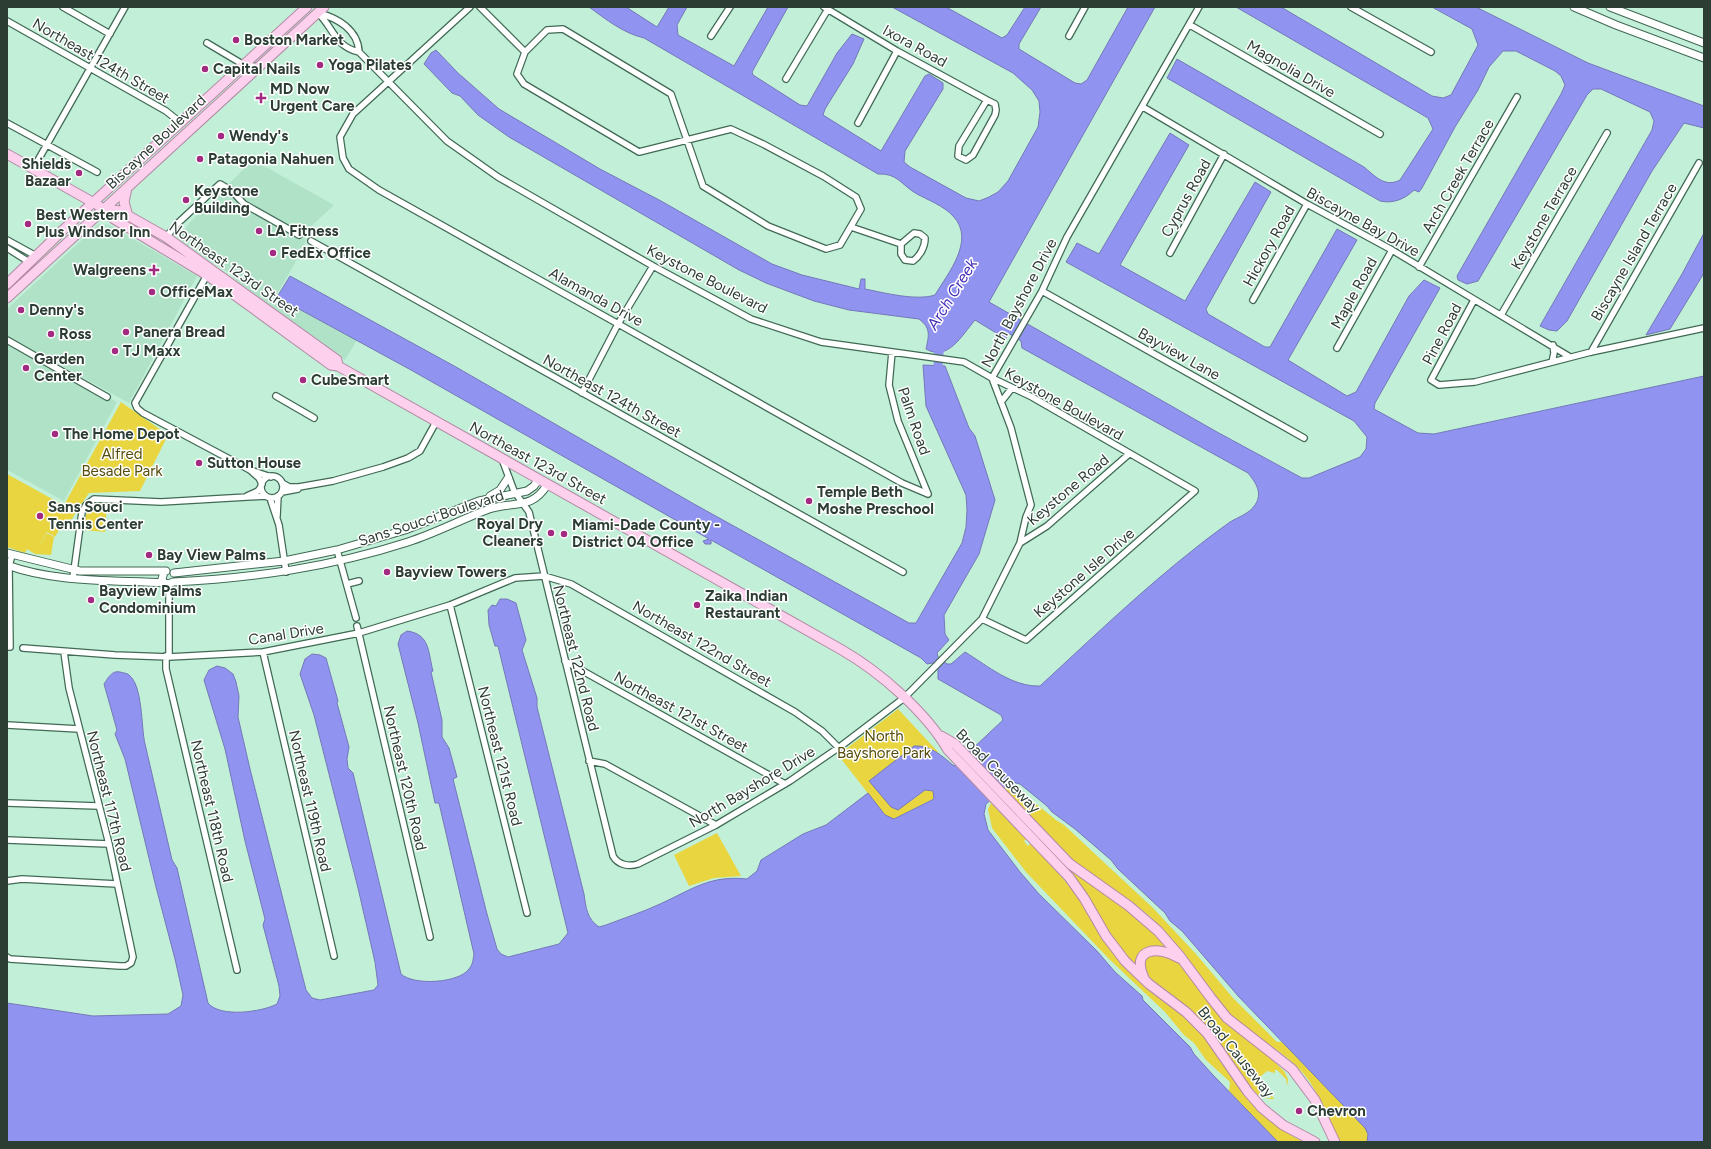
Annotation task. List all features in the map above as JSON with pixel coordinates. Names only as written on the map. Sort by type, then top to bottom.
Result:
[{"type":"main road","name":"Biscayne Boulevard","points":[[7,284],[307,7]]},
{"type":"main road","name":"Biscayne Boulevard","points":[[7,298],[320,10]]},
{"type":"main road","name":"Northeast 123rd Street","points":[[7,154],[104,209],[114,219],[207,275],[248,305],[264,310]]},
{"type":"main road","points":[[127,188],[124,202],[128,216]]},
{"type":"main road","name":"Northeast 123rd Street","points":[[104,209],[120,211],[168,239],[264,310],[331,365],[338,366],[860,661],[904,698],[939,735]]},
{"type":"main road","points":[[153,242],[168,239]]},
{"type":"main road","name":"Broad Causeway","points":[[939,735],[948,750],[959,755],[1002,800],[1070,864],[1143,917],[1166,939],[1227,1018],[1283,1061],[1299,1076],[1320,1108],[1335,1142]]},
{"type":"main road","name":"Broad Causeway","points":[[1002,800],[1068,877],[1117,952],[1145,980],[1200,1025],[1262,1108],[1288,1128],[1315,1142]]},
{"type":"main road","points":[[1145,980],[1140,963],[1143,956],[1148,951],[1159,950],[1184,961]]},
{"type":"street","points":[[63,7],[110,34]]},
{"type":"street","points":[[33,169],[125,7]]},
{"type":"street","points":[[307,7],[320,10]]},
{"type":"street","points":[[387,81],[470,7]]},
{"type":"street","points":[[480,7],[525,52]]},
{"type":"street","points":[[711,36],[730,7]]},
{"type":"street","points":[[1069,36],[1085,7]]},
{"type":"street","name":"North Bayshore Drive","points":[[622,864],[629,866],[638,864],[716,825],[785,784],[839,748],[904,698],[982,618],[1020,543],[1026,517],[1031,505],[1011,428],[992,378],[1024,320],[1042,292],[1067,237],[1143,107],[1199,7]]},
{"type":"street","points":[[1350,7],[1431,52]]},
{"type":"street","points":[[1610,7],[1704,43]]},
{"type":"street","points":[[786,79],[826,8]]},
{"type":"street","name":"Ixora Road","points":[[826,8],[897,52],[995,104],[996,110],[994,115],[972,155],[966,160],[958,156],[959,146],[987,100]]},
{"type":"street","points":[[1577,8],[1616,25],[1704,58]]},
{"type":"street","name":"Keystone Boulevard","points":[[320,10],[340,42],[349,50],[359,52],[447,140],[498,177],[653,266],[751,318],[821,342],[964,362],[992,378],[1032,397],[1195,491]]},
{"type":"street","name":"Keystone Boulevard","points":[[320,10],[352,32],[358,42],[359,52]]},
{"type":"street","name":"Northeast 124th Street","points":[[7,21],[166,111],[181,123]]},
{"type":"street","name":"Magnolia Drive","points":[[1190,25],[1380,134]]},
{"type":"street","points":[[525,52],[517,74],[524,84],[639,152],[688,141],[731,129],[777,151],[823,176],[856,197],[860,209],[840,245],[826,249],[768,226],[703,186],[688,141],[671,94],[563,29],[547,30],[525,52]]},
{"type":"street","points":[[207,43],[244,65],[259,67]]},
{"type":"street","points":[[858,123],[897,52]]},
{"type":"street","name":"Alamanda Drive","points":[[387,81],[353,114],[340,137],[343,158],[349,169],[379,190],[895,479],[928,494]]},
{"type":"street","name":"Arch Creek Terrace","points":[[1419,268],[1517,96]]},
{"type":"street","name":"Biscayne Bay Drive","points":[[1143,107],[1307,204],[1392,250],[1419,268],[1553,345],[1570,357]]},
{"type":"street","points":[[7,123],[97,172]]},
{"type":"street","name":"Keystone Terrace","points":[[1501,315],[1607,133]]},
{"type":"street","name":"Cyprus Road","points":[[1170,253],[1224,154]]},
{"type":"street","name":"Biscayne Island Terrace","points":[[1591,352],[1699,163]]},
{"type":"street","points":[[168,239],[178,223],[220,184],[232,191],[244,204],[299,235]]},
{"type":"street","name":"Hickory Road","points":[[1253,300],[1307,204]]},
{"type":"street","points":[[851,226],[902,244]]},
{"type":"street","points":[[914,233],[920,234],[924,238],[925,244],[918,257],[913,261],[905,260],[901,254],[902,244],[914,233]]},
{"type":"street","points":[[7,240],[33,259]]},
{"type":"street","name":"Northeast 124th Street","points":[[311,241],[903,572]]},
{"type":"street","points":[[7,248],[33,259]]},
{"type":"street","name":"Maple Road","points":[[1337,348],[1392,250]]},
{"type":"street","points":[[582,393],[618,324],[653,266]]},
{"type":"street","points":[[207,275],[135,403],[137,408],[159,422],[250,470],[278,478],[282,483],[289,487],[299,487],[358,474],[417,454],[422,449],[436,422]]},
{"type":"street","name":"Bayview Lane","points":[[1042,292],[1304,438]]},
{"type":"street","name":"Pine Road","points":[[1474,300],[1431,380],[1439,385],[1475,382],[1552,362]]},
{"type":"street","points":[[1553,345],[1554,353],[1552,362],[1591,352],[1704,328]]},
{"type":"street","points":[[7,340],[107,397]]},
{"type":"street","name":"Palm Road","points":[[892,352],[889,385],[898,421],[928,494]]},
{"type":"street","points":[[1001,402],[1012,388]]},
{"type":"street","points":[[276,396],[314,418]]},
{"type":"street","name":"Keystone Road","points":[[1020,543],[1047,526],[1129,454]]},
{"type":"street","name":"Northeast 122nd Road","points":[[502,459],[515,493],[528,512],[613,856],[622,864]]},
{"type":"street","points":[[250,470],[259,478],[277,516]]},
{"type":"street","points":[[246,497],[258,491],[265,479],[272,477]]},
{"type":"street","points":[[479,501],[500,490],[508,478]]},
{"type":"street","name":"Sans Soucci Boulevard","points":[[174,573],[284,561],[337,550],[405,530],[479,501],[532,488],[538,480]]},
{"type":"street","points":[[282,483],[277,516],[286,572]]},
{"type":"street","name":"Sans Soucci Boulevard","points":[[8,565],[41,574],[73,578],[169,583],[230,579],[286,572],[340,561],[441,530],[489,509],[536,500],[547,485]]},
{"type":"street","points":[[73,578],[80,522],[84,509],[94,499],[161,502],[267,497],[298,490],[299,487]]},
{"type":"street","name":"Keystone Isle Drive","points":[[982,618],[1026,640],[1195,491]]},
{"type":"street","points":[[337,550],[356,618]]},
{"type":"street","points":[[8,647],[9,554],[74,569],[164,572],[168,570],[174,573],[175,579],[169,583],[161,577],[164,572]]},
{"type":"street","name":"Canal Drive","points":[[23,648],[64,652],[168,657],[263,652],[359,633],[450,605],[515,578],[544,576]]},
{"type":"street","name":"Northeast 122nd Street","points":[[544,576],[570,584],[795,712],[822,731],[839,748]]},
{"type":"street","points":[[347,584],[359,581]]},
{"type":"street","name":"Northeast 118th Road","points":[[169,583],[168,657],[166,669],[237,970]]},
{"type":"street","name":"Northeast 121st Road","points":[[450,605],[527,913]]},
{"type":"street","name":"Northeast 120th Road","points":[[357,626],[430,937]]},
{"type":"street","name":"Northeast 117th Road","points":[[7,957],[10,960],[126,966],[131,963],[133,956],[109,844],[68,688],[64,652]]},
{"type":"street","name":"Northeast 119th Road","points":[[263,652],[334,956]]},
{"type":"street","name":"Northeast 121st Street","points":[[565,661],[785,784]]},
{"type":"street","points":[[7,725],[79,729]]},
{"type":"street","points":[[589,761],[605,764],[716,825]]},
{"type":"street","points":[[7,803],[98,806]]},
{"type":"street","points":[[7,840],[109,844]]},
{"type":"street","points":[[7,881],[22,879],[117,884]]},
{"type":"shaded area","points":[[253,160],[334,205],[307,230],[304,247],[276,296],[357,340],[345,360],[237,281],[228,272],[181,241],[181,235],[190,222]]},
{"type":"shaded area","points":[[99,224],[109,225],[197,276],[129,403],[7,336],[7,309]]},
{"type":"shaded area","points":[[7,343],[117,402],[64,501],[7,470]]},
{"type":"green space","name":"Alfred Besade Park","points":[[121,402],[161,430],[160,435],[166,439],[140,491],[89,493],[76,512],[64,505]]},
{"type":"green space","name":"Sans Souci Tennis Center","points":[[7,474],[76,512],[72,519],[64,521],[55,537],[47,532],[37,549],[47,533],[54,537],[51,555],[35,554],[27,549],[25,553],[7,547]]},
{"type":"green space","points":[[97,502],[107,503],[105,532],[84,530],[85,518],[88,511],[93,504]]},
{"type":"green space","name":"North Bayshore Park","points":[[898,709],[939,753],[923,746],[910,802],[925,790],[933,791],[935,798],[894,819],[885,815],[838,755]]},
{"type":"green space","points":[[1010,783],[1064,825],[1153,908],[1196,954],[1233,998],[1277,1042],[1282,1042],[1365,1128],[1368,1134],[1367,1142],[1340,1142],[1315,1089],[1295,1064],[1230,1014],[1211,992],[1168,934],[1158,924],[1130,901],[1080,866],[1060,848],[1004,789]]},
{"type":"green space","points":[[1003,800],[1137,917],[1171,950],[1154,947],[1138,969],[1120,950],[1093,906],[1001,801]]},
{"type":"green space","points":[[991,803],[1026,839],[1024,841],[1028,846],[1031,843],[1068,885],[1111,950],[1134,977],[1191,1022],[1212,1047],[1256,1107],[1285,1132],[1304,1142],[1278,1142],[1229,1091],[1230,1082],[1206,1060],[1194,1043],[1184,1035],[1165,1012],[1109,959],[1026,872],[992,828],[988,809]]},
{"type":"green space","points":[[717,833],[741,876],[714,878],[689,886],[674,855]]},
{"type":"green space","points":[[1148,954],[1174,958],[1256,1045],[1284,1071],[1288,1079],[1287,1086],[1286,1079],[1277,1070],[1275,1070],[1275,1073],[1267,1071],[1259,1078],[1259,1090],[1267,1098],[1271,1098],[1271,1094],[1274,1099],[1269,1099],[1258,1095],[1143,970],[1142,967]]},
{"type":"water","points":[[589,7],[626,7],[657,27],[669,7],[687,7],[677,25],[678,35],[734,66],[768,7],[788,7],[752,72],[753,75],[800,105],[807,106],[837,53],[852,34],[864,39],[853,64],[825,109],[823,115],[881,151],[925,76],[929,74],[943,83],[943,89],[905,151],[904,162],[910,167],[966,198],[979,201],[998,192],[1008,181],[1038,127],[1040,112],[1039,101],[1032,90],[1013,73],[892,7],[946,7],[1002,38],[1007,35],[1025,7],[1041,7],[1019,44],[1019,49],[1075,83],[1081,84],[1087,80],[1128,7],[1155,7],[989,302],[1217,432],[1302,478],[1309,478],[1360,457],[1366,449],[1367,437],[1354,421],[1066,262],[1077,243],[1099,254],[1170,133],[1189,145],[1120,265],[1185,301],[1255,182],[1271,192],[1206,309],[1208,314],[1265,347],[1270,347],[1337,229],[1357,240],[1288,360],[1347,396],[1356,392],[1409,296],[1424,280],[1440,288],[1375,403],[1374,409],[1418,433],[1434,434],[1704,376],[1704,1142],[1367,1142],[1368,1134],[1365,1128],[1239,997],[1182,931],[1170,921],[1165,913],[1118,869],[1111,860],[1075,829],[1052,812],[1047,806],[1020,784],[1012,782],[986,804],[984,814],[988,830],[1039,894],[1097,951],[1115,972],[1142,996],[1143,1000],[1190,1047],[1194,1054],[1213,1075],[1278,1142],[7,1142],[7,1003],[93,1016],[168,1014],[181,1006],[183,995],[175,959],[125,759],[115,734],[117,730],[104,684],[110,675],[115,672],[128,674],[134,680],[137,688],[141,707],[145,744],[172,860],[177,868],[208,1003],[214,1008],[231,1012],[252,1011],[270,1007],[277,1004],[280,996],[279,986],[263,925],[265,919],[245,841],[225,749],[204,680],[209,670],[217,666],[225,668],[233,674],[236,682],[239,696],[238,717],[306,990],[312,998],[320,1000],[374,990],[378,985],[375,962],[358,888],[314,715],[300,674],[305,659],[312,654],[320,655],[326,658],[338,701],[337,703],[349,747],[347,759],[348,768],[353,773],[401,974],[407,978],[426,981],[447,980],[464,974],[473,962],[474,954],[439,803],[435,803],[418,723],[398,644],[401,635],[407,631],[420,636],[427,645],[429,651],[433,671],[431,672],[442,720],[442,737],[449,748],[457,777],[453,779],[487,914],[497,949],[501,954],[508,957],[559,944],[568,933],[498,646],[495,646],[489,625],[488,610],[492,605],[496,606],[500,599],[507,599],[516,603],[526,640],[522,650],[537,698],[537,707],[584,894],[586,908],[592,920],[599,927],[647,910],[702,884],[722,879],[747,879],[757,871],[761,860],[803,834],[826,825],[868,793],[885,815],[894,819],[934,799],[933,791],[925,790],[898,810],[891,807],[869,781],[914,746],[931,749],[954,766],[1003,720],[1001,715],[938,679],[938,670],[932,663],[927,664],[921,658],[711,540],[711,544],[705,544],[703,541],[709,539],[411,370],[277,297],[290,276],[456,367],[694,504],[909,623],[916,623],[962,543],[966,527],[966,495],[926,406],[923,365],[945,366],[969,428],[975,436],[995,500],[979,554],[944,615],[945,634],[949,640],[937,653],[938,657],[947,664],[951,664],[965,652],[1001,675],[1020,683],[1040,686],[1157,579],[1230,522],[1250,511],[1255,505],[1258,496],[1258,488],[1248,473],[1022,348],[1021,341],[1008,333],[1006,339],[975,320],[954,345],[941,352],[934,352],[926,349],[928,332],[926,326],[919,319],[849,310],[814,301],[766,283],[739,270],[509,137],[478,115],[460,96],[452,93],[424,64],[431,53],[436,50],[458,73],[499,109],[600,169],[661,201],[772,264],[802,275],[859,289],[861,279],[865,279],[865,289],[910,297],[927,297],[935,295],[958,256],[961,246],[962,235],[959,225],[949,212],[941,206],[912,191],[899,180],[890,175],[878,174],[644,38],[622,29]]},
{"type":"water","points":[[1236,7],[1281,7],[1432,96],[1443,98],[1451,95],[1478,45],[1472,29],[1432,7],[1476,7],[1588,63],[1704,106],[1704,128],[1684,123],[1652,171],[1567,321],[1557,331],[1549,330],[1540,326],[1652,130],[1654,121],[1650,112],[1601,89],[1593,89],[1587,95],[1478,281],[1467,284],[1458,280],[1457,276],[1561,94],[1565,85],[1561,76],[1555,71],[1516,51],[1503,51],[1489,67],[1478,90],[1455,127],[1419,192],[1414,190],[1403,198],[1390,202],[1380,201],[1167,78],[1177,59],[1364,167],[1380,180],[1390,183],[1400,180],[1433,129],[1428,118]]},
{"type":"water","points":[[1704,233],[1704,273],[1670,329],[1646,335],[1682,274]]},
{"type":"waterway","name":"Arch Creek","points":[[937,378],[940,341]]},
{"type":"place","name":"Boston Market","points":[[236,40]]},
{"type":"place","name":"Yoga Pilates","points":[[320,65]]},
{"type":"place","name":"Capital Nails","points":[[205,69]]},
{"type":"place","name":"MD Now Urgent Care","points":[[261,98]]},
{"type":"place","name":"Wendy's","points":[[221,136]]},
{"type":"place","name":"Patagonia Nahuen","points":[[200,159]]},
{"type":"place","name":"Shields Bazaar","points":[[79,173]]},
{"type":"place","name":"Keystone Building","points":[[186,200]]},
{"type":"place","name":"Best Western Plus Windsor Inn","points":[[28,224]]},
{"type":"place","name":"LA Fitness","points":[[259,231]]},
{"type":"place","name":"FedEx Office","points":[[273,253]]},
{"type":"place","name":"Walgreens","points":[[154,270]]},
{"type":"place","name":"OfficeMax","points":[[152,292]]},
{"type":"place","name":"Denny's","points":[[21,310]]},
{"type":"place","name":"Panera Bread","points":[[126,332]]},
{"type":"place","name":"Ross","points":[[51,334]]},
{"type":"place","name":"TJ Maxx","points":[[115,351]]},
{"type":"place","name":"Garden Center","points":[[26,368]]},
{"type":"place","name":"CubeSmart","points":[[303,380]]},
{"type":"place","name":"The Home Depot","points":[[55,434]]},
{"type":"place","name":"Sutton House","points":[[199,463]]},
{"type":"place","name":"Temple Beth Moshe Preschool","points":[[809,501]]},
{"type":"place","name":"Sans Souci Tennis Center","points":[[40,516]]},
{"type":"place","name":"Royal Dry Cleaners","points":[[551,533]]},
{"type":"place","name":"Miami-Dade County - District 04 Office","points":[[564,534]]},
{"type":"place","name":"Bay View Palms","points":[[149,555]]},
{"type":"place","name":"Bayview Towers","points":[[387,572]]},
{"type":"place","name":"Bayview Palms Condominium","points":[[91,600]]},
{"type":"place","name":"Zaika Indian Restaurant","points":[[697,605]]},
{"type":"place","name":"Chevron","points":[[1299,1111]]}]
